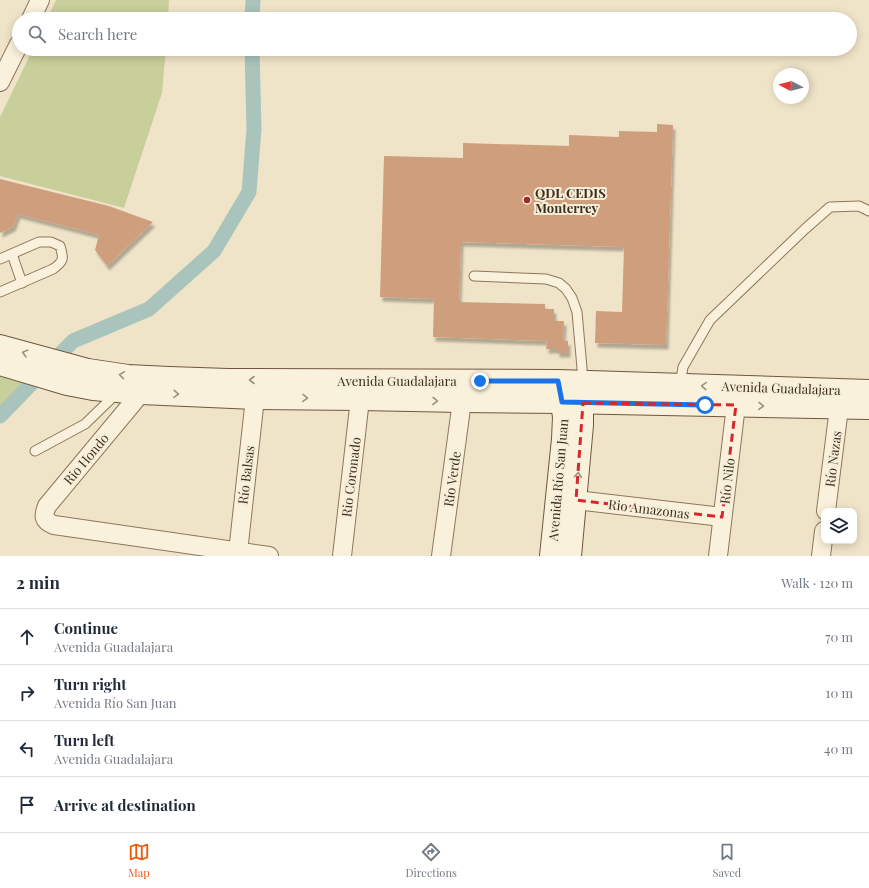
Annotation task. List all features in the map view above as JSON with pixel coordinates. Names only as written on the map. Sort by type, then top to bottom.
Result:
[{"type":"main road","name":"Avenida Guadalajara","points":[[0,346],[88,370],[128,376],[571,392],[736,405],[869,408]]},
{"type":"main road","name":"Avenida Guadalajara","points":[[0,364],[67,384],[93,389],[255,398],[462,401],[680,385],[869,390]]},
{"type":"main road","name":"Avenida Río San Juan","points":[[570,556],[582,425],[571,392]]},
{"type":"main road","name":"Avenida Río San Juan","points":[[551,556],[564,417],[571,392]]},
{"type":"street","points":[[34,12],[40,0]]},
{"type":"street","points":[[0,82],[13,56]]},
{"type":"street","name":"Rio Hondo","points":[[130,392],[47,506],[44,513],[45,519],[48,523],[254,555]]},
{"type":"street","name":"Río Balsas","points":[[254,555],[255,398]]},
{"type":"street","name":"Rio Coronado","points":[[342,556],[360,399]]},
{"type":"street","name":"Río Verde","points":[[441,556],[462,401]]},
{"type":"street","name":"Río Nilo","points":[[718,556],[736,405]]},
{"type":"street","name":"Río Nazas","points":[[826,508],[839,408]]},
{"type":"street","name":"Rio Amazonas","points":[[576,500],[722,517]]},
{"type":"street","points":[[820,556],[822,544]]},
{"type":"lane","points":[[680,385],[683,367],[710,320],[805,229],[830,207],[859,206],[869,211]]},
{"type":"lane","points":[[0,259],[39,242],[51,242],[60,246],[63,256],[60,264],[53,269],[0,292]]},
{"type":"lane","points":[[12,254],[22,282]]},
{"type":"lane","points":[[474,276],[546,279],[559,283],[566,289],[572,298],[577,312],[582,368],[571,392]]},
{"type":"lane","points":[[35,451],[85,424],[130,392]]},
{"type":"highlighted area","points":[[583,403],[736,405],[722,517],[576,500]]},
{"type":"green space","points":[[56,0],[169,0],[168,12],[50,12]]},
{"type":"green space","points":[[30,56],[165,56],[162,93],[124,208],[0,176],[0,117]]},
{"type":"green space","points":[[0,372],[28,380],[0,406]]},
{"type":"building","name":"QDL CEDIS Monterrey","points":[[657,124],[673,125],[666,345],[595,343],[596,311],[622,312],[624,247],[461,242],[459,302],[545,304],[545,309],[554,309],[554,321],[564,321],[563,341],[568,341],[568,353],[557,353],[557,349],[546,349],[547,341],[433,337],[434,299],[380,297],[384,156],[463,158],[463,143],[569,146],[569,135],[619,137],[619,131],[657,132]]},
{"type":"building","points":[[0,179],[109,206],[153,222],[107,266],[95,250],[99,235],[18,214],[13,227],[0,233]]},
{"type":"waterway","points":[[252,12],[253,0]]},
{"type":"waterway","points":[[0,416],[73,341],[149,309],[214,251],[249,192],[254,129],[252,56]]},
{"type":"place","name":"QDL CEDIS Monterrey","points":[[527,200]]},
{"type":"route","points":[[480,381],[558,381],[562,402],[705,405]]}]
